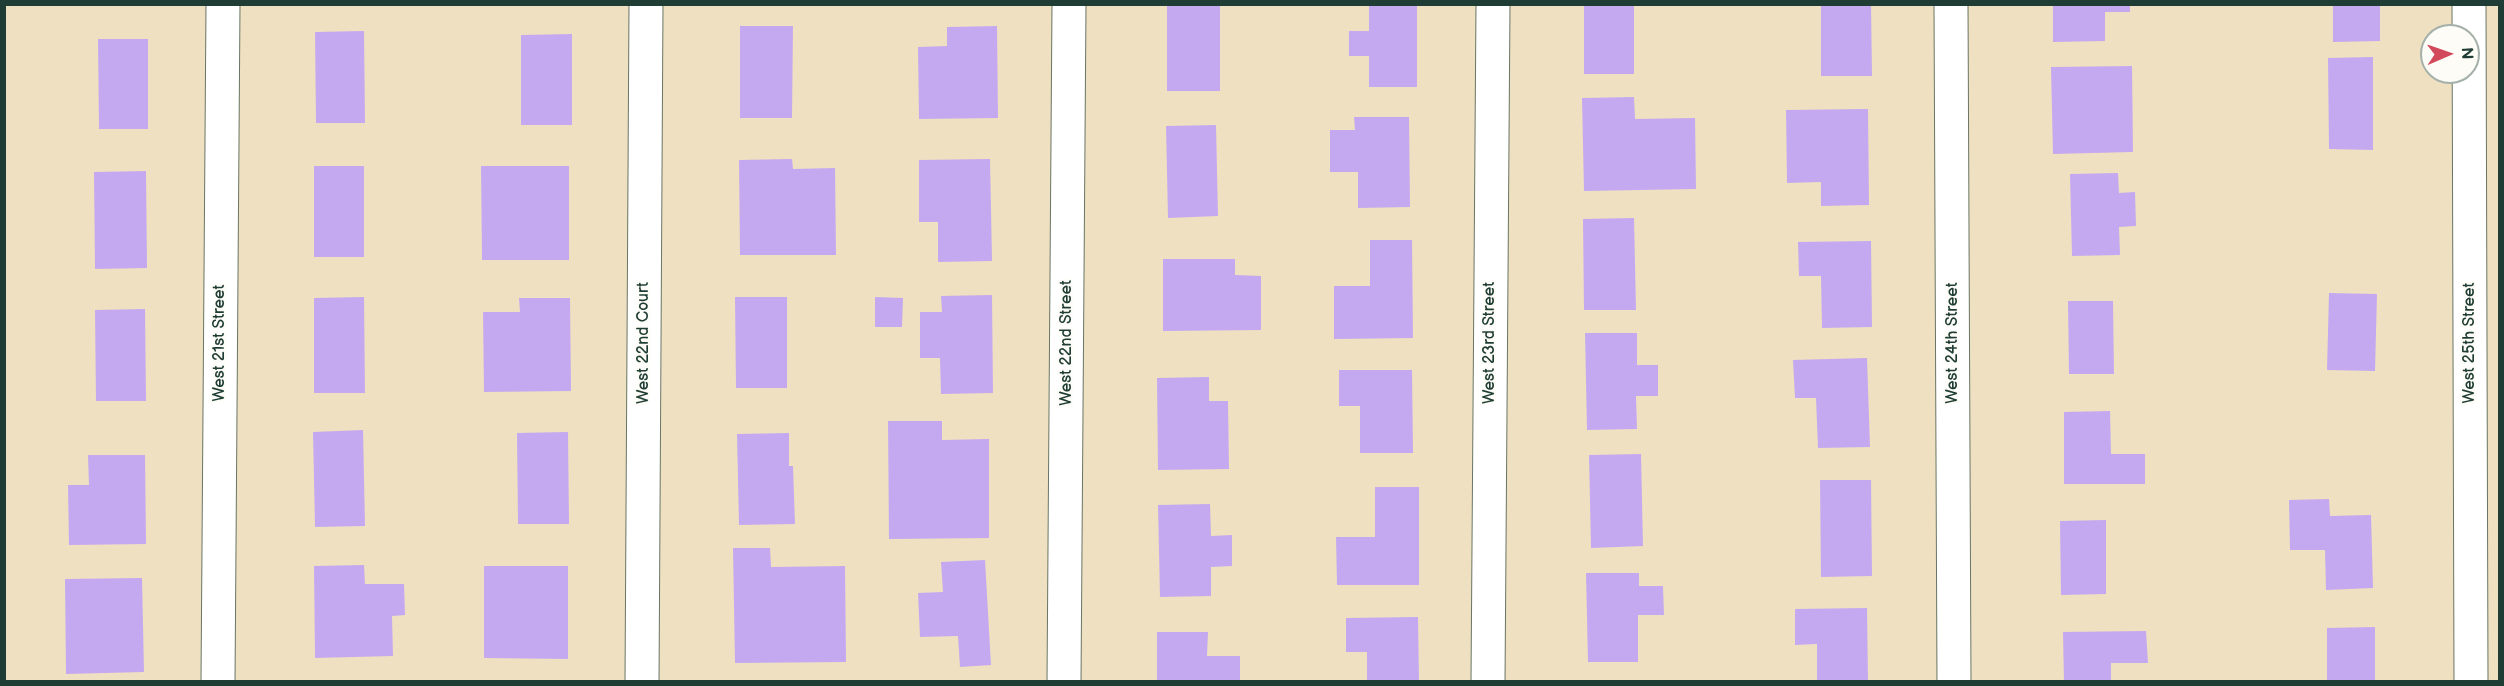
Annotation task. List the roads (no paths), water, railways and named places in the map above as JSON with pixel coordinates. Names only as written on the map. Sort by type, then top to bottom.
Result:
[{"type":"street","name":"West 21st Street","points":[[218,681],[223,4]]},
{"type":"street","name":"West 22nd Court","points":[[642,681],[646,4]]},
{"type":"street","name":"West 22nd Street","points":[[1064,681],[1069,4]]},
{"type":"street","name":"West 23rd Street","points":[[1488,681],[1493,4]]},
{"type":"street","name":"West 24th Street","points":[[1951,4],[1954,681]]},
{"type":"street","name":"West 25th Street","points":[[2469,4],[2472,681]]}]
